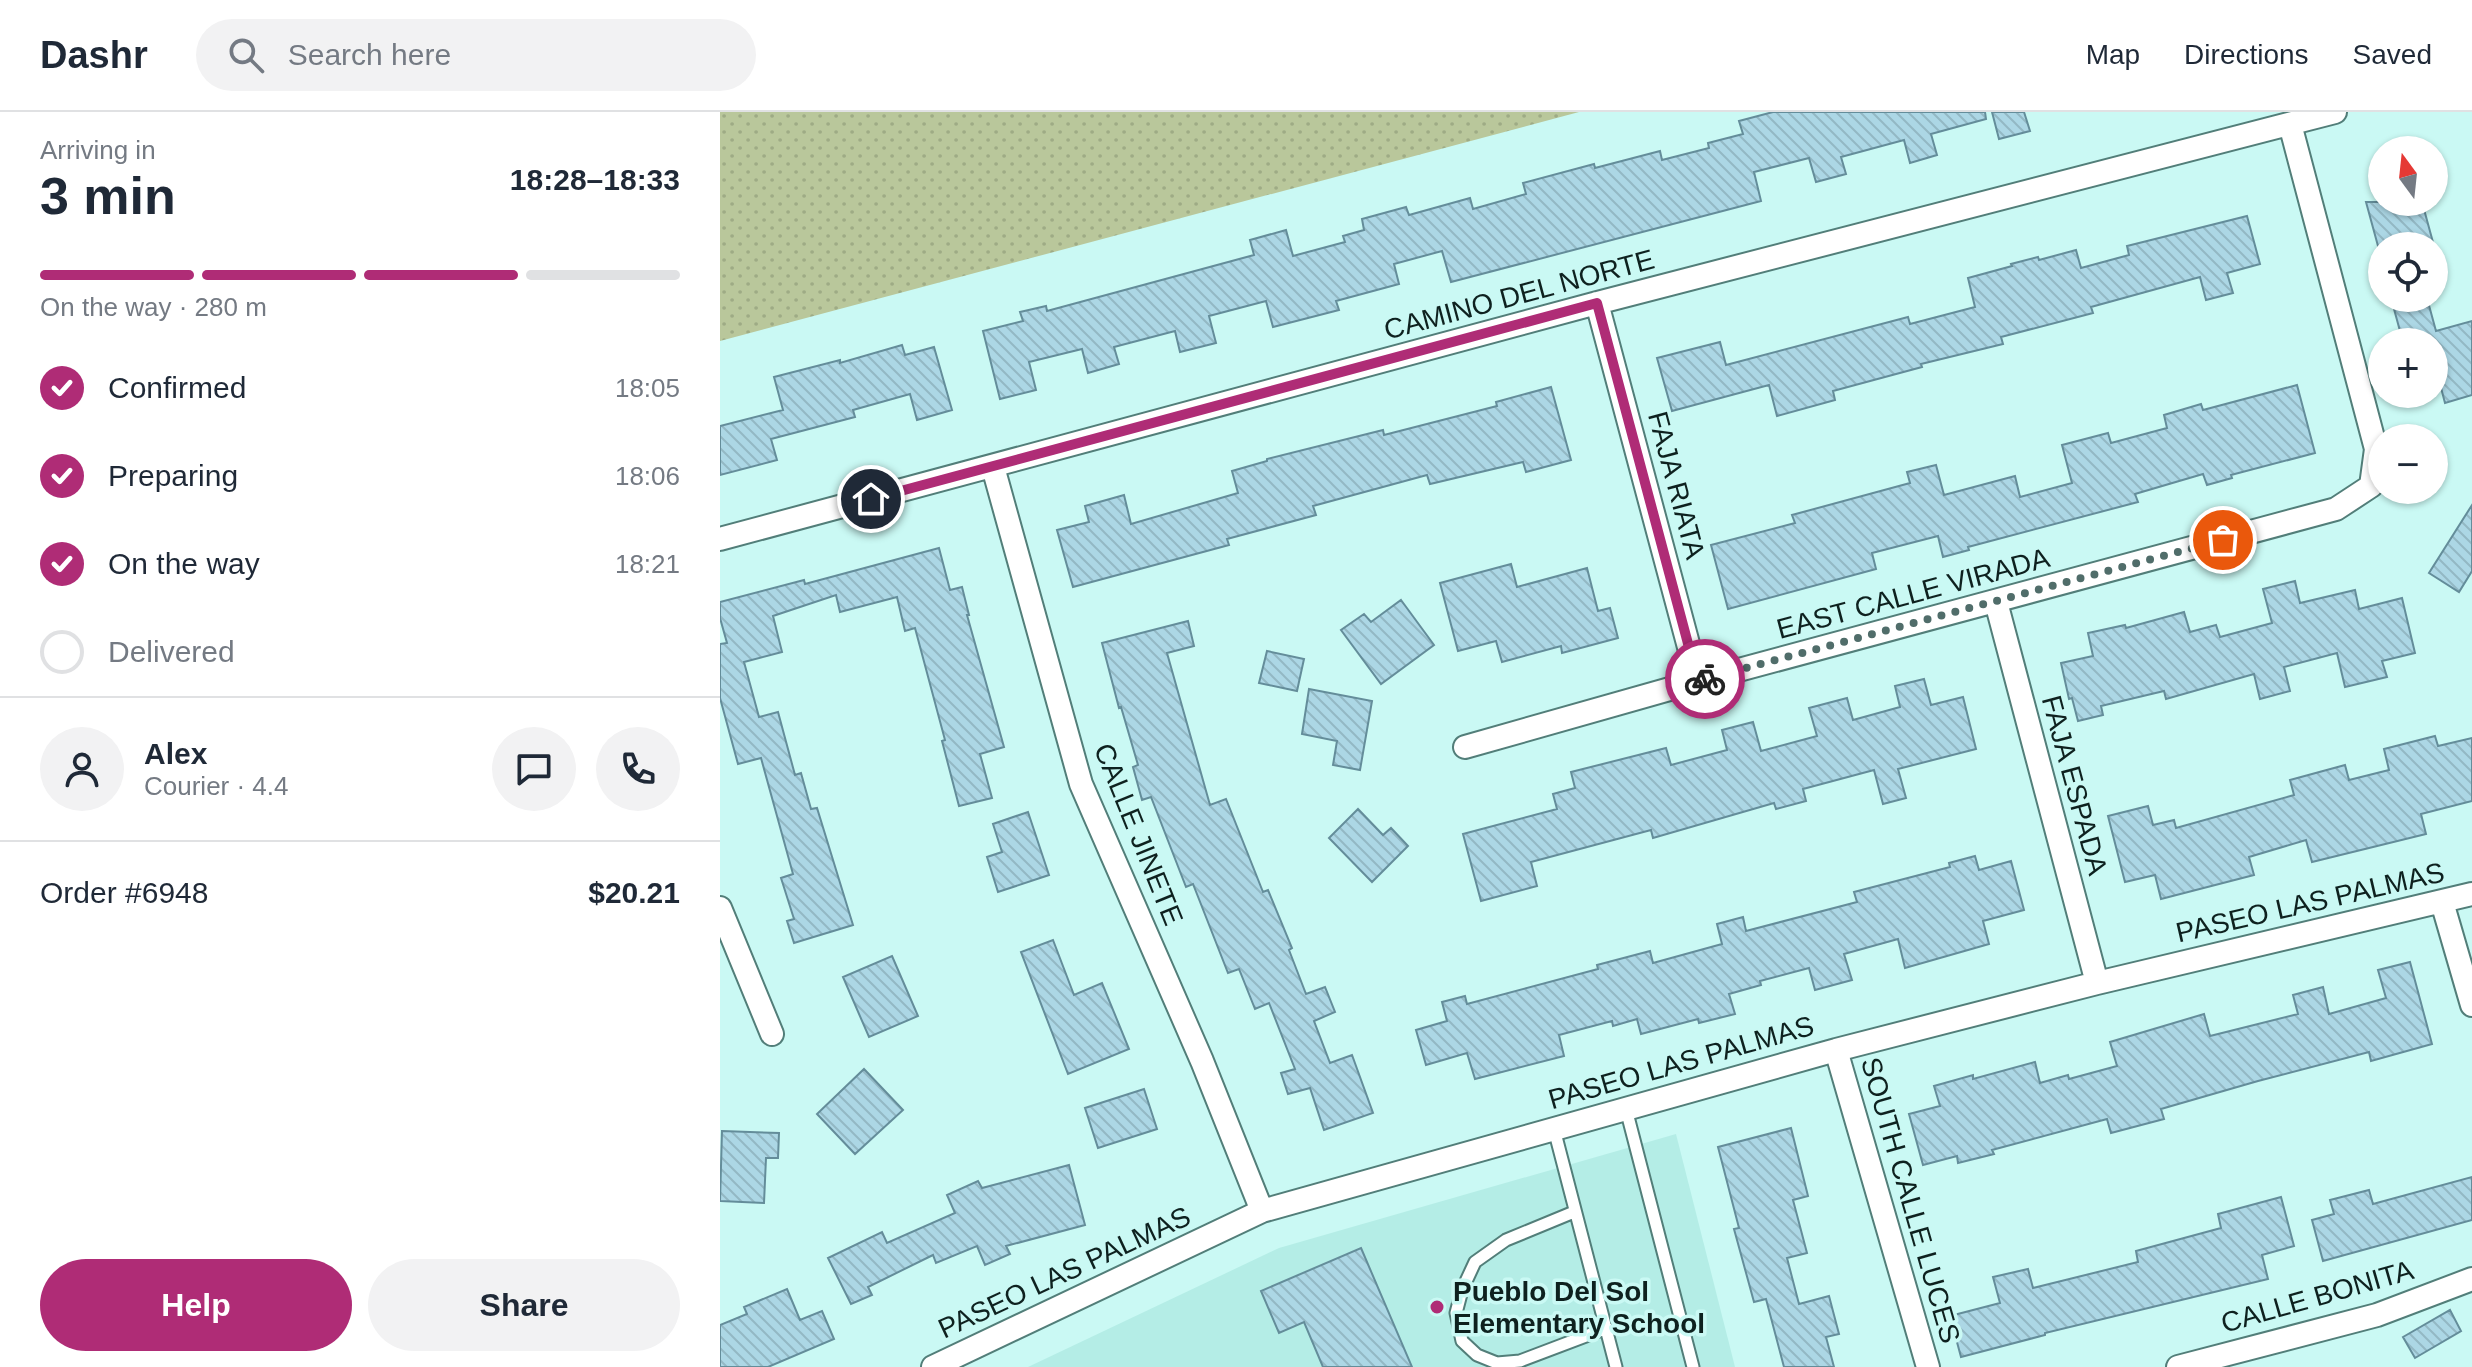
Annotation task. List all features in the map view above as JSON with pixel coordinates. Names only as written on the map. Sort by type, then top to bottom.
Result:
[{"type":"street","name":"CAMINO DEL NORTE","points":[[720,539],[1597,303],[2335,112]]},
{"type":"street","name":"EAST CALLE VIRADA","points":[[1465,747],[2336,509],[2371,486],[2376,449],[2290,124]]},
{"type":"street","name":"FAJA RIATA","points":[[1597,303],[1698,681]]},
{"type":"street","name":"CALLE JINETE","points":[[993,467],[1081,784],[1202,1061],[1262,1211]]},
{"type":"street","name":"FAJA ESPADA","points":[[1996,602],[2097,983]]},
{"type":"street","name":"PASEO LAS PALMAS","points":[[933,1367],[957,1362],[1262,1211],[1836,1050],[2097,983],[2472,894]]},
{"type":"street","points":[[2442,902],[2472,1005]]},
{"type":"street","points":[[720,908],[772,1034]]},
{"type":"street","name":"SOUTH CALLE LUCES","points":[[1836,1050],[1928,1367]]},
{"type":"street","name":"CALLE BONITA","points":[[2178,1367],[2377,1315],[2472,1279]]},
{"type":"lane","points":[[1626,1109],[1693,1367]]},
{"type":"lane","points":[[1554,1129],[1616,1367]]},
{"type":"lane","points":[[1574,1212],[1506,1240],[1475,1262],[1456,1313],[1462,1341],[1477,1355],[1497,1363],[1520,1361],[1607,1328]]},
{"type":"shaded area","points":[[720,112],[1579,112],[720,341]]},
{"type":"shaded area","name":"Pueblo Del Sol Elementary School","points":[[1676,1134],[1735,1367],[1028,1367],[1279,1248]]},
{"type":"building","points":[[1773,112],[1985,112],[1986,119],[1931,134],[1937,155],[1910,163],[1904,140],[1841,157],[1846,174],[1816,182],[1809,158],[1754,172],[1761,201],[1451,282],[1442,251],[1394,264],[1399,284],[1336,301],[1339,310],[1273,327],[1266,301],[1209,316],[1216,343],[1180,352],[1175,331],[1114,347],[1119,364],[1088,373],[1082,349],[1029,362],[1036,390],[1000,399],[983,331],[1023,321],[1020,312],[1046,306],[1047,311],[1254,255],[1250,240],[1286,230],[1293,256],[1345,242],[1343,236],[1364,230],[1362,219],[1406,207],[1409,215],[1470,198],[1473,209],[1526,194],[1523,183],[1594,164],[1595,168],[1660,151],[1662,160],[1709,148],[1708,143],[1743,134],[1739,121]]},
{"type":"building","points":[[1992,112],[2024,112],[2030,131],[1999,139]]},
{"type":"building","points":[[2247,216],[2260,264],[2227,273],[2233,293],[2206,300],[2200,277],[2091,307],[2093,313],[2001,337],[2003,344],[1921,364],[1922,367],[1833,391],[1835,400],[1777,416],[1769,385],[1672,411],[1657,358],[1720,342],[1726,365],[1908,317],[1910,324],[1975,307],[1968,278],[2011,264],[2076,250],[2081,268],[2129,255],[2127,246]]},
{"type":"building","points":[[2370,216],[2426,216],[2430,232],[2374,232]]},
{"type":"building","points":[[2395,312],[2431,312],[2435,328],[2399,328]]},
{"type":"building","points":[[2472,321],[2472,395],[2448,402],[2447,328]]},
{"type":"building","points":[[902,345],[905,355],[934,347],[952,410],[917,420],[910,394],[853,410],[855,417],[771,439],[777,460],[720,475],[720,426],[783,410],[774,377],[840,360],[840,363]]},
{"type":"building","points":[[2297,385],[2315,453],[2231,475],[2232,478],[2207,485],[2203,474],[2135,494],[2138,502],[1968,547],[1969,550],[1943,557],[1938,536],[1872,553],[1876,569],[1728,609],[1711,545],[1795,523],[1792,515],[1910,483],[1907,472],[1936,465],[1944,495],[2015,476],[2020,497],[2072,483],[2062,445],[2108,433],[2111,443],[2167,428],[2164,415],[2201,404],[2203,410]]},
{"type":"building","points":[[1551,387],[1571,460],[1526,472],[1523,462],[1430,484],[1427,475],[1313,506],[1316,515],[1227,539],[1229,545],[1073,587],[1057,530],[1089,522],[1085,506],[1124,495],[1131,524],[1238,493],[1232,471],[1267,459],[1383,430],[1384,435],[1497,406],[1496,402]]},
{"type":"building","points":[[2472,505],[2472,571],[2459,592],[2429,573]]},
{"type":"building","points":[[939,548],[950,590],[962,587],[1004,747],[980,754],[992,798],[959,806],[915,628],[905,631],[897,597],[840,612],[836,595],[773,616],[782,652],[744,662],[759,717],[778,712],[795,775],[801,773],[811,809],[817,808],[853,925],[794,943],[787,921],[794,919],[781,878],[793,874],[761,758],[738,764],[720,698],[720,644],[727,643],[720,618],[720,602],[804,580],[805,584]]},
{"type":"building","points":[[1511,564],[1517,587],[1587,568],[1598,611],[1610,608],[1618,638],[1562,653],[1561,646],[1502,662],[1496,641],[1458,651],[1440,583]]},
{"type":"building","points":[[2295,581],[2300,603],[2355,590],[2359,609],[2402,598],[2415,653],[2382,661],[2387,677],[2345,687],[2337,653],[2284,667],[2290,691],[2260,699],[2254,674],[2166,699],[2164,691],[2101,706],[2103,715],[2078,721],[2072,698],[2069,699],[2061,663],[2093,656],[2088,633],[2125,625],[2126,628],[2184,612],[2190,632],[2216,625],[2220,637],[2272,623],[2263,589]]},
{"type":"building","points":[[1401,600],[1434,645],[1381,684],[1341,630],[1364,614],[1371,622]]},
{"type":"building","points":[[1188,621],[1194,646],[1167,653],[1210,805],[1226,799],[1263,892],[1268,890],[1292,948],[1289,950],[1306,994],[1325,987],[1335,1012],[1314,1021],[1330,1063],[1352,1055],[1373,1113],[1324,1130],[1310,1088],[1288,1094],[1281,1073],[1295,1069],[1269,1003],[1255,1009],[1239,969],[1228,973],[1193,884],[1186,887],[1151,797],[1142,800],[1133,767],[1138,765],[1102,643]]},
{"type":"building","points":[[1267,651],[1304,659],[1297,691],[1259,683]]},
{"type":"building","points":[[1924,679],[1931,705],[1963,697],[1976,749],[1898,769],[1906,798],[1883,804],[1874,770],[1803,789],[1806,801],[1776,809],[1774,803],[1653,838],[1651,830],[1531,862],[1537,886],[1481,901],[1463,834],[1557,809],[1553,794],[1575,788],[1571,772],[1666,748],[1671,765],[1727,750],[1722,730],[1753,722],[1761,751],[1817,736],[1809,708],[1847,698],[1853,720],[1900,707],[1895,686]]},
{"type":"building","points":[[1309,689],[1372,701],[1360,770],[1333,765],[1337,741],[1302,734]]},
{"type":"building","points":[[2435,736],[2438,746],[2472,738],[2472,801],[2421,814],[2426,834],[2312,862],[2306,840],[2249,857],[2254,875],[2161,899],[2155,875],[2125,882],[2108,816],[2148,806],[2153,825],[2174,820],[2176,828],[2294,795],[2290,780],[2345,765],[2349,780],[2389,770],[2384,749]]},
{"type":"building","points":[[1358,809],[1383,835],[1391,828],[1408,846],[1372,882],[1329,838]]},
{"type":"building","points":[[1028,812],[1049,875],[998,892],[987,857],[1002,852],[993,824]]},
{"type":"building","points":[[1975,856],[1979,870],[2011,861],[2024,910],[1983,921],[1989,944],[1905,968],[1898,939],[1844,954],[1852,980],[1815,990],[1809,968],[1760,981],[1761,985],[1729,994],[1735,1014],[1699,1023],[1698,1019],[1641,1034],[1637,1019],[1613,1026],[1612,1021],[1559,1035],[1564,1056],[1475,1079],[1467,1053],[1426,1065],[1416,1030],[1447,1021],[1442,1002],[1465,996],[1467,1004],[1598,969],[1597,965],[1650,951],[1653,963],[1722,944],[1717,924],[1743,917],[1746,931],[1857,902],[1854,892],[1950,867],[1949,863]]},
{"type":"building","points":[[1053,940],[1074,995],[1102,983],[1129,1049],[1068,1074],[1021,952]]},
{"type":"building","points":[[892,956],[918,1016],[869,1037],[843,977]]},
{"type":"building","points":[[2410,962],[2432,1044],[2371,1061],[2369,1052],[2258,1081],[2161,1109],[2164,1119],[2111,1133],[2107,1119],[1992,1150],[1994,1154],[1958,1163],[1957,1156],[1923,1165],[1909,1114],[1940,1106],[1934,1086],[2035,1062],[2040,1083],[2068,1075],[2069,1079],[2117,1066],[2110,1042],[2204,1014],[2210,1036],[2298,1014],[2293,995],[2323,987],[2329,1014],[2386,998],[2378,970]]},
{"type":"building","points":[[864,1069],[903,1110],[855,1154],[817,1114]]},
{"type":"building","points":[[1144,1089],[1157,1129],[1098,1148],[1085,1108]]},
{"type":"building","points":[[1791,1128],[1808,1196],[1793,1200],[1807,1253],[1787,1258],[1799,1304],[1829,1296],[1839,1334],[1826,1337],[1834,1367],[1784,1367],[1766,1299],[1754,1302],[1734,1229],[1739,1228],[1718,1147]]},
{"type":"building","points":[[722,1131],[779,1133],[778,1158],[766,1158],[764,1203],[720,1201]]},
{"type":"building","points":[[1069,1165],[1085,1225],[1006,1246],[1010,1254],[985,1265],[977,1246],[936,1263],[933,1255],[868,1287],[872,1295],[851,1304],[828,1258],[882,1232],[887,1243],[955,1213],[947,1195],[978,1181],[982,1188]]},
{"type":"building","points":[[2472,1177],[2472,1220],[2323,1261],[2312,1220],[2334,1214],[2330,1200],[2369,1190],[2373,1204]]},
{"type":"building","points":[[2281,1197],[2294,1246],[2262,1255],[2268,1279],[2045,1333],[1961,1357],[1950,1316],[2000,1303],[1993,1277],[2028,1269],[2033,1288],[2138,1262],[2136,1251],[2221,1228],[2218,1214]]},
{"type":"building","points":[[1361,1248],[1412,1367],[1323,1367],[1304,1322],[1279,1333],[1261,1291]]},
{"type":"building","points":[[787,1289],[800,1320],[822,1311],[834,1339],[768,1367],[720,1367],[720,1325],[747,1314],[744,1307]]},
{"type":"building","points":[[2450,1310],[2461,1331],[2415,1358],[2403,1337]]},
{"type":"way so far","points":[[1705,679],[2223,540]]},
{"type":"place","name":"Pueblo Del Sol Elementary School","points":[[1437,1307]]},
{"type":"route","points":[[871,499],[1597,303],[1698,681],[1705,679]]}]
